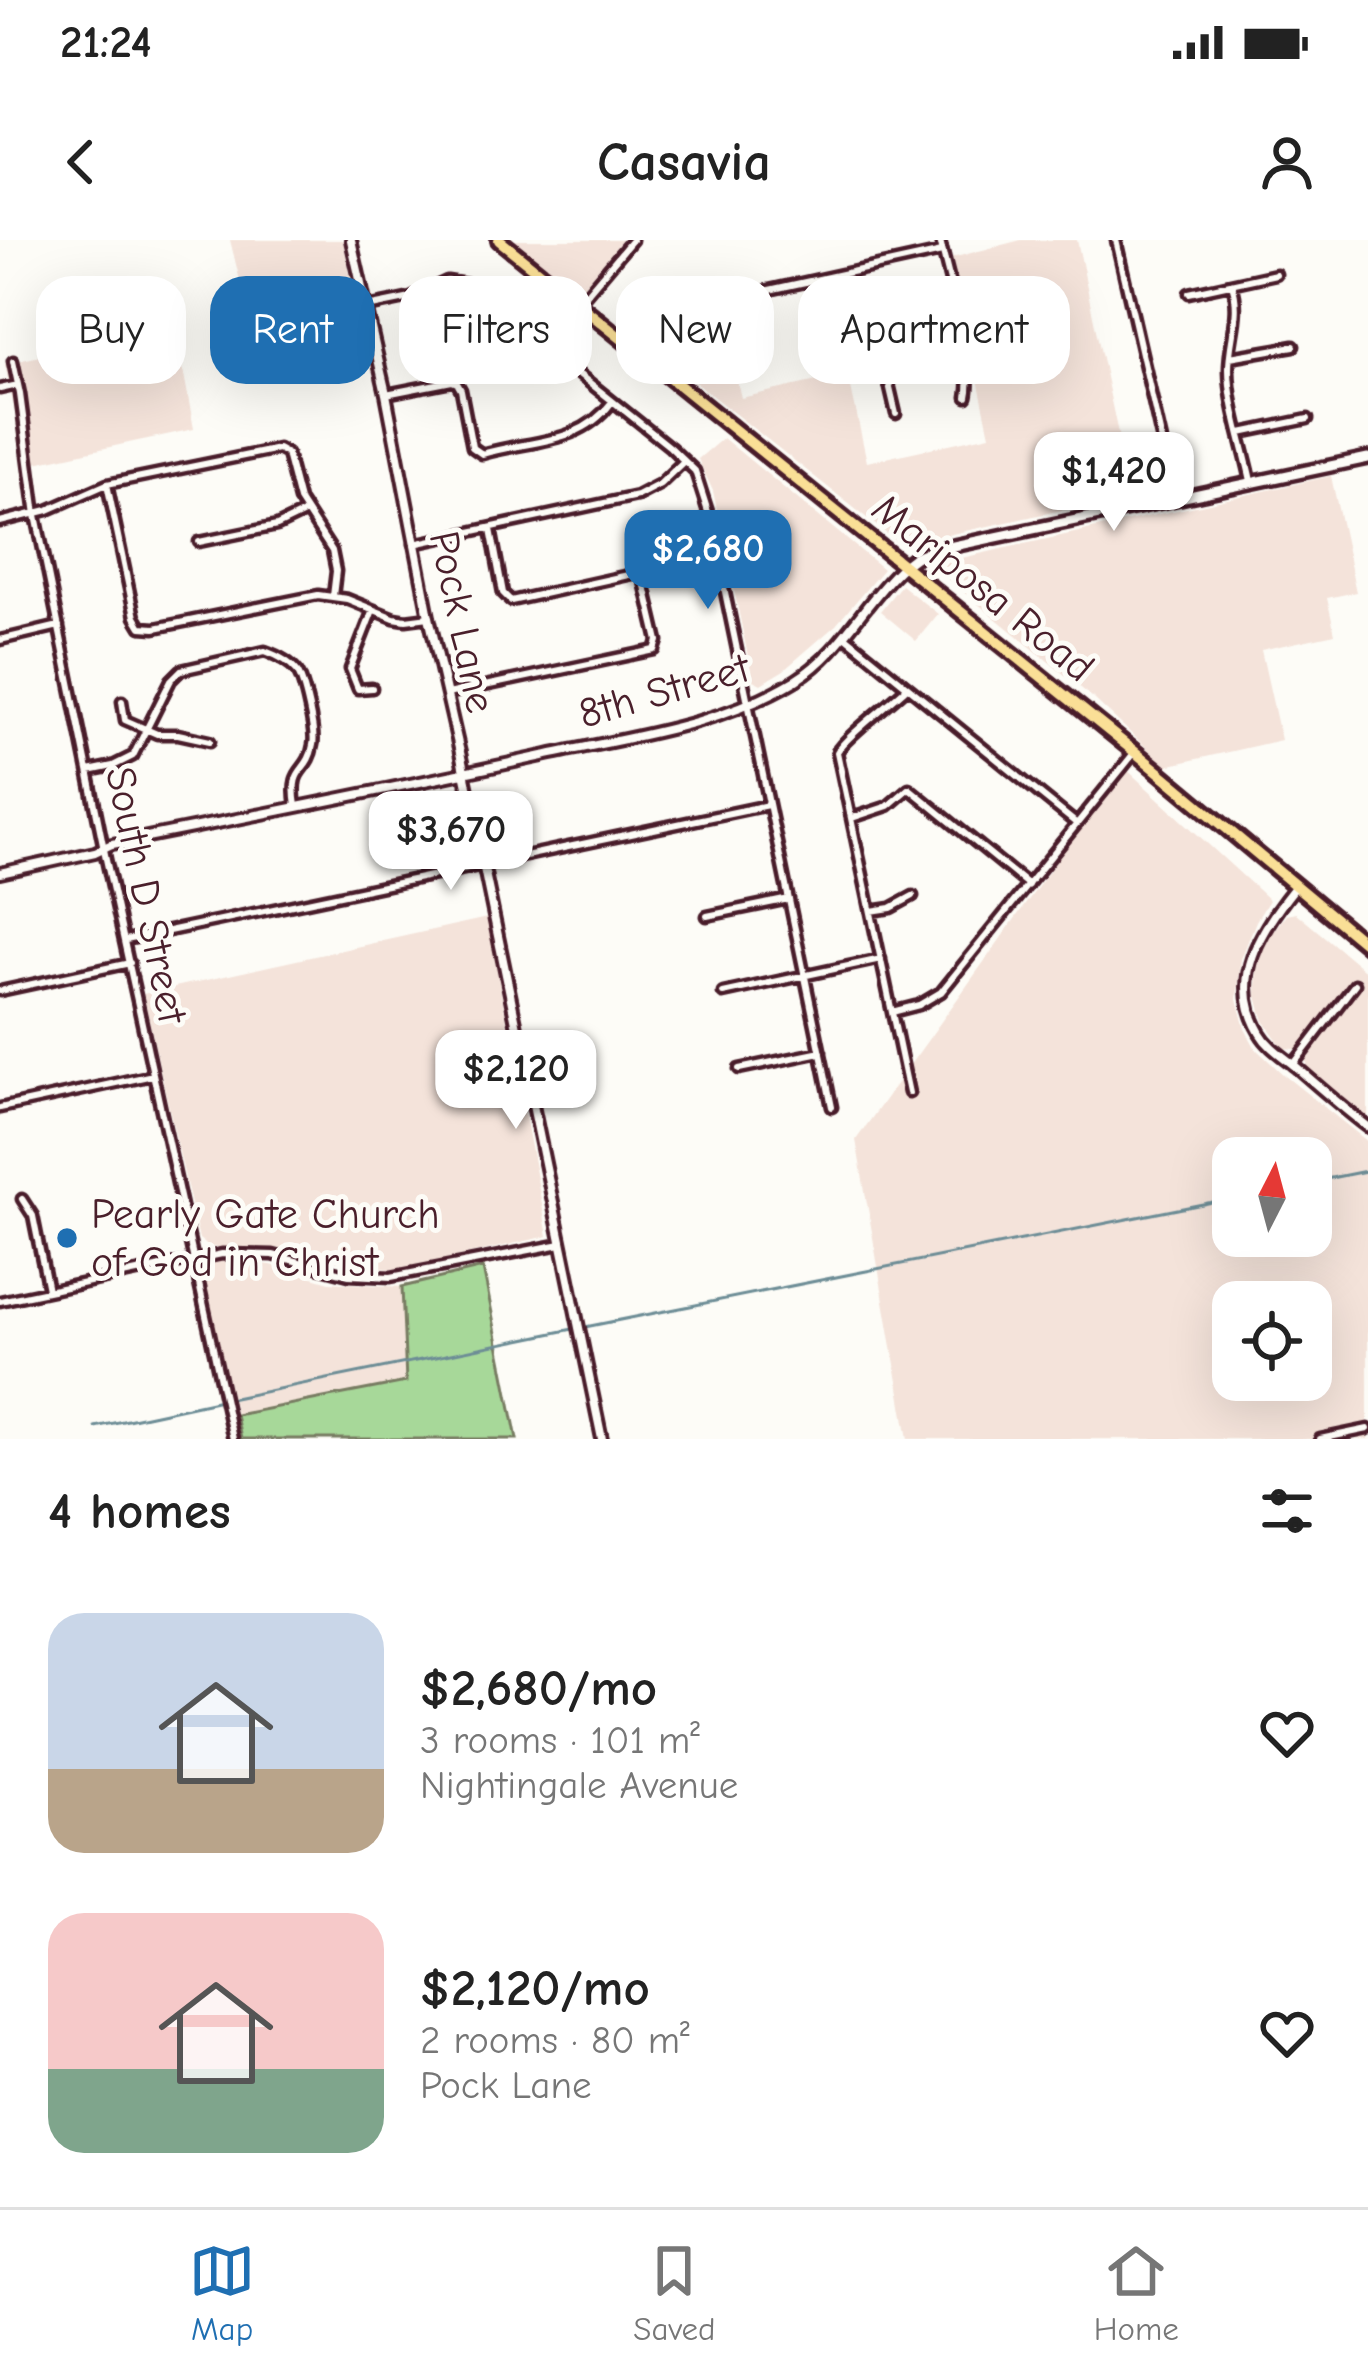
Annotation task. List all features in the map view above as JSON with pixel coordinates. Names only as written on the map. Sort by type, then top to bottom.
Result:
[{"type":"main road","name":"Mariposa Road","points":[[500,240],[544,276]]},
{"type":"main road","name":"Mariposa Road","points":[[592,315],[616,334]]},
{"type":"main road","name":"Mariposa Road","points":[[677,384],[1368,946]]},
{"type":"main road","points":[[902,567],[930,551],[1368,458]]},
{"type":"street","name":"Pock Lane","points":[[351,240],[360,276]]},
{"type":"street","points":[[592,287],[632,240]]},
{"type":"street","points":[[940,240],[948,276]]},
{"type":"street","points":[[1116,240],[1175,498]]},
{"type":"street","points":[[774,289],[943,252]]},
{"type":"street","points":[[1189,293],[1276,274]]},
{"type":"street","points":[[375,305],[411,298],[439,283],[462,283],[684,461],[700,482],[832,1106]]},
{"type":"street","points":[[1232,284],[1237,310],[1230,381],[1251,481]]},
{"type":"street","name":"Pock Lane","points":[[375,344],[602,1439]]},
{"type":"street","points":[[1230,357],[1294,346]]},
{"type":"street","name":"South D Street","points":[[13,361],[35,514],[233,1439]]},
{"type":"street","points":[[386,394],[457,382],[472,447],[482,454],[577,433],[594,423],[612,402]]},
{"type":"street","points":[[889,384],[896,414]]},
{"type":"street","points":[[967,397],[970,384]]},
{"type":"street","points":[[0,389],[18,385]]},
{"type":"street","points":[[1241,433],[1308,419]]},
{"type":"street","points":[[0,522],[35,514],[107,484],[283,450],[306,512],[332,551],[333,596]]},
{"type":"street","points":[[414,544],[638,496],[660,484],[684,461]]},
{"type":"street","points":[[107,484],[141,627],[305,596],[333,596],[406,620],[429,617]]},
{"type":"street","points":[[199,542],[278,526],[306,512]]},
{"type":"street","points":[[490,529],[503,593],[511,601],[669,566],[715,542]]},
{"type":"street","name":"8th Street","points":[[0,873],[696,722],[796,680],[845,636],[902,567]]},
{"type":"street","points":[[447,694],[655,650],[658,641],[642,573]]},
{"type":"street","points":[[372,688],[358,689],[350,670],[373,610]]},
{"type":"street","points":[[0,640],[59,626]]},
{"type":"street","points":[[845,636],[1077,824]]},
{"type":"street","points":[[89,771],[131,757],[173,677],[183,668],[258,651],[272,654],[299,675],[314,738],[293,782],[296,806]]},
{"type":"street","points":[[907,687],[838,748],[909,1093]]},
{"type":"street","points":[[122,701],[125,720],[157,734],[210,741]]},
{"type":"street","points":[[892,1012],[920,1005],[941,992],[1135,752]]},
{"type":"street","points":[[852,818],[888,806],[909,788],[1028,885]]},
{"type":"street","points":[[126,940],[769,805]]},
{"type":"street","points":[[1295,887],[1252,953],[1249,997],[1261,1035],[1368,1127]]},
{"type":"street","points":[[871,910],[891,908],[914,896]]},
{"type":"street","points":[[707,916],[789,898]]},
{"type":"street","points":[[723,993],[881,959]]},
{"type":"street","points":[[0,991],[130,963]]},
{"type":"street","points":[[1293,1065],[1355,984]]},
{"type":"street","points":[[739,1069],[821,1052]]},
{"type":"street","points":[[0,1108],[153,1075]]},
{"type":"street","points":[[22,1199],[32,1216],[48,1290]]},
{"type":"street","points":[[0,1301],[222,1254],[260,1253],[349,1275],[392,1277],[562,1244]]},
{"type":"street","points":[[1320,1439],[1368,1429]]},
{"type":"shaded area","points":[[230,240],[343,240],[350,276],[239,276]]},
{"type":"shaded area","points":[[511,240],[622,240],[592,276],[557,276]]},
{"type":"shaded area","points":[[1021,240],[1077,240],[1131,495],[901,545],[697,384],[738,384],[741,398],[803,384],[850,384],[867,462],[990,435],[979,384],[1070,384],[1070,276],[956,276],[952,258]]},
{"type":"shaded area","points":[[36,357],[36,384],[186,384],[194,429],[26,465],[5,364]]},
{"type":"shaded area","points":[[723,438],[883,569],[836,625],[761,684],[753,680],[713,491],[698,459]]},
{"type":"shaded area","points":[[1331,476],[1356,592],[1327,598],[1335,634],[1261,650],[1281,740],[1166,766],[1093,698],[939,572],[939,563]]},
{"type":"shaded area","points":[[901,585],[938,614],[916,641],[880,611]]},
{"type":"shaded area","points":[[1124,767],[1269,900],[1241,959],[1237,999],[1245,1029],[1256,1049],[1285,1076],[1368,1142],[1368,1439],[908,1439],[856,1140]]},
{"type":"shaded area","points":[[1296,913],[1368,973],[1368,1119],[1307,1070],[1295,1049],[1283,1048],[1264,1021],[1256,993],[1257,967],[1267,939],[1286,915]]},
{"type":"shaded area","points":[[487,918],[548,1236],[398,1270],[285,1249],[209,1247],[199,1239],[143,994]]},
{"type":"shaded area","points":[[229,1260],[271,1265],[330,1282],[402,1287],[406,1382],[236,1415],[200,1266]]},
{"type":"green space","points":[[483,1268],[517,1439],[241,1439],[236,1415],[406,1382],[402,1287]]},
{"type":"waterway","points":[[1332,1178],[1366,1171]]},
{"type":"waterway","points":[[585,1327],[1212,1202]]},
{"type":"waterway","points":[[229,1399],[573,1329]]},
{"type":"waterway","points":[[95,1427],[221,1400]]},
{"type":"place","name":"Pearly Gate Church of God in Christ","points":[[67,1238]]}]
